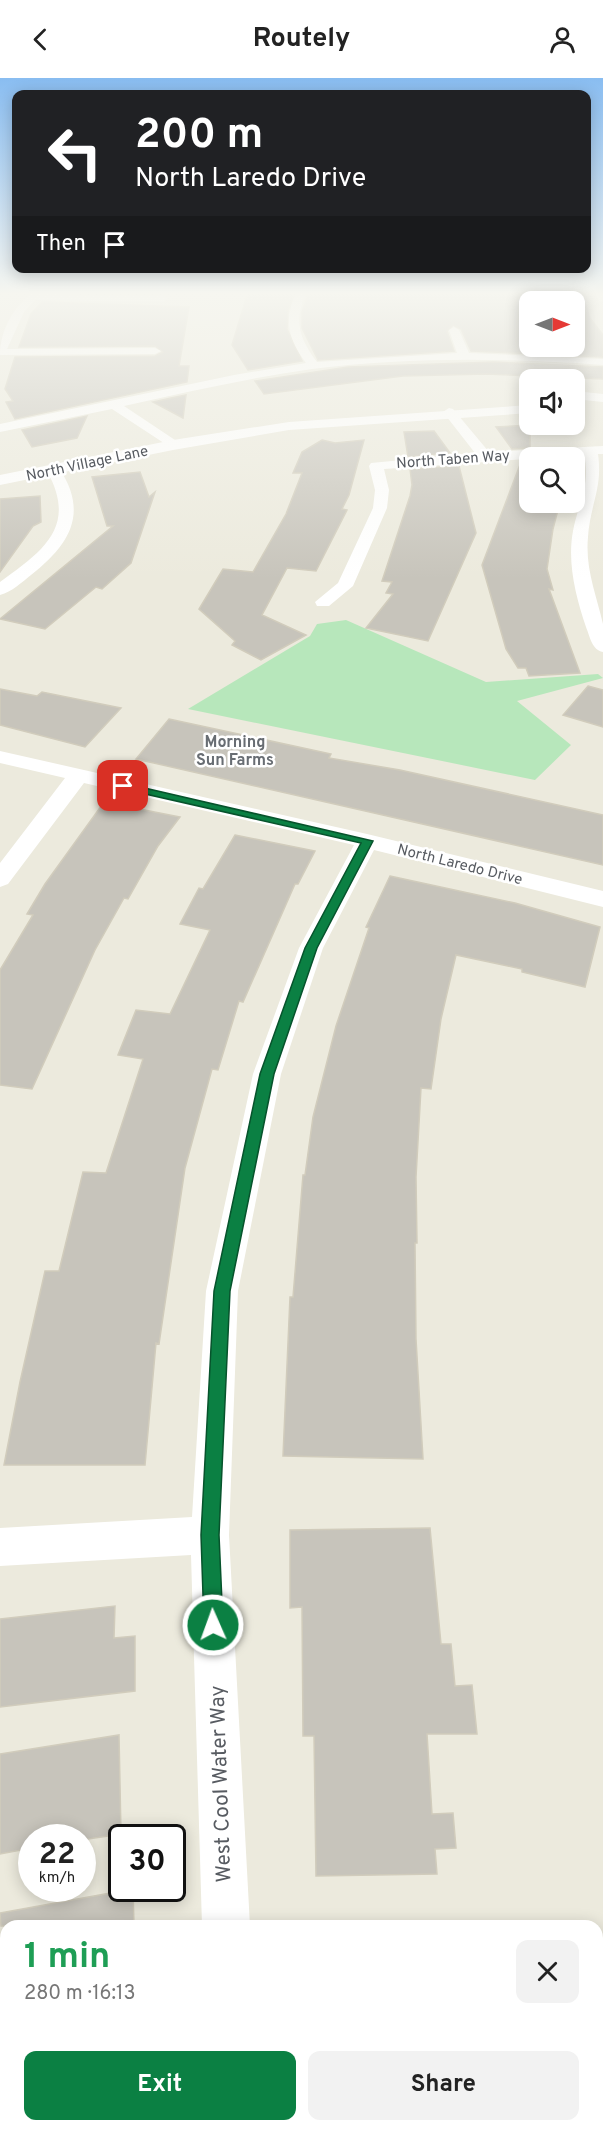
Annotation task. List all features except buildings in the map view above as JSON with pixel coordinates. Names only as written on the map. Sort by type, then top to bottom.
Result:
[{"type":"street","points":[[0,428],[197,388]]},
{"type":"street","points":[[585,396],[603,398]]},
{"type":"street","points":[[116,406],[173,445]]},
{"type":"street","points":[[585,406],[603,406]]},
{"type":"street","name":"North Village Lane","points":[[173,445],[304,409]]},
{"type":"street","name":"North Village Lane","points":[[0,480],[54,471],[173,445],[289,426],[449,412],[519,409]]},
{"type":"street","points":[[449,412],[485,456]]},
{"type":"street","points":[[596,450],[596,488],[583,518],[580,537],[584,591],[591,619],[603,647]]},
{"type":"street","name":"North Taben Way","points":[[323,602],[345,586],[380,508],[382,490],[376,466],[485,456],[596,450]]},
{"type":"street","points":[[0,590],[45,554],[61,535],[67,517],[69,499],[65,485],[54,471]]},
{"type":"street","points":[[0,574],[18,576]]},
{"type":"street","name":"North Laredo Drive","points":[[0,757],[367,841],[603,899]]},
{"type":"street","points":[[0,879],[78,776]]},
{"type":"street","name":"West Cool Water Way","points":[[226,1920],[210,1535],[222,1291],[267,1074],[311,948],[367,841]]},
{"type":"street","points":[[0,1547],[210,1535]]},
{"type":"green space","points":[[346,620],[486,682],[598,674],[603,678],[517,701],[571,745],[535,780],[188,709],[310,636],[317,624]]},
{"type":"district","name":"Morning Sun Farms","points":[[235,750]]},
{"type":"route","points":[[123,786],[367,841],[311,948],[267,1074],[222,1291],[210,1535],[213,1625]]}]
